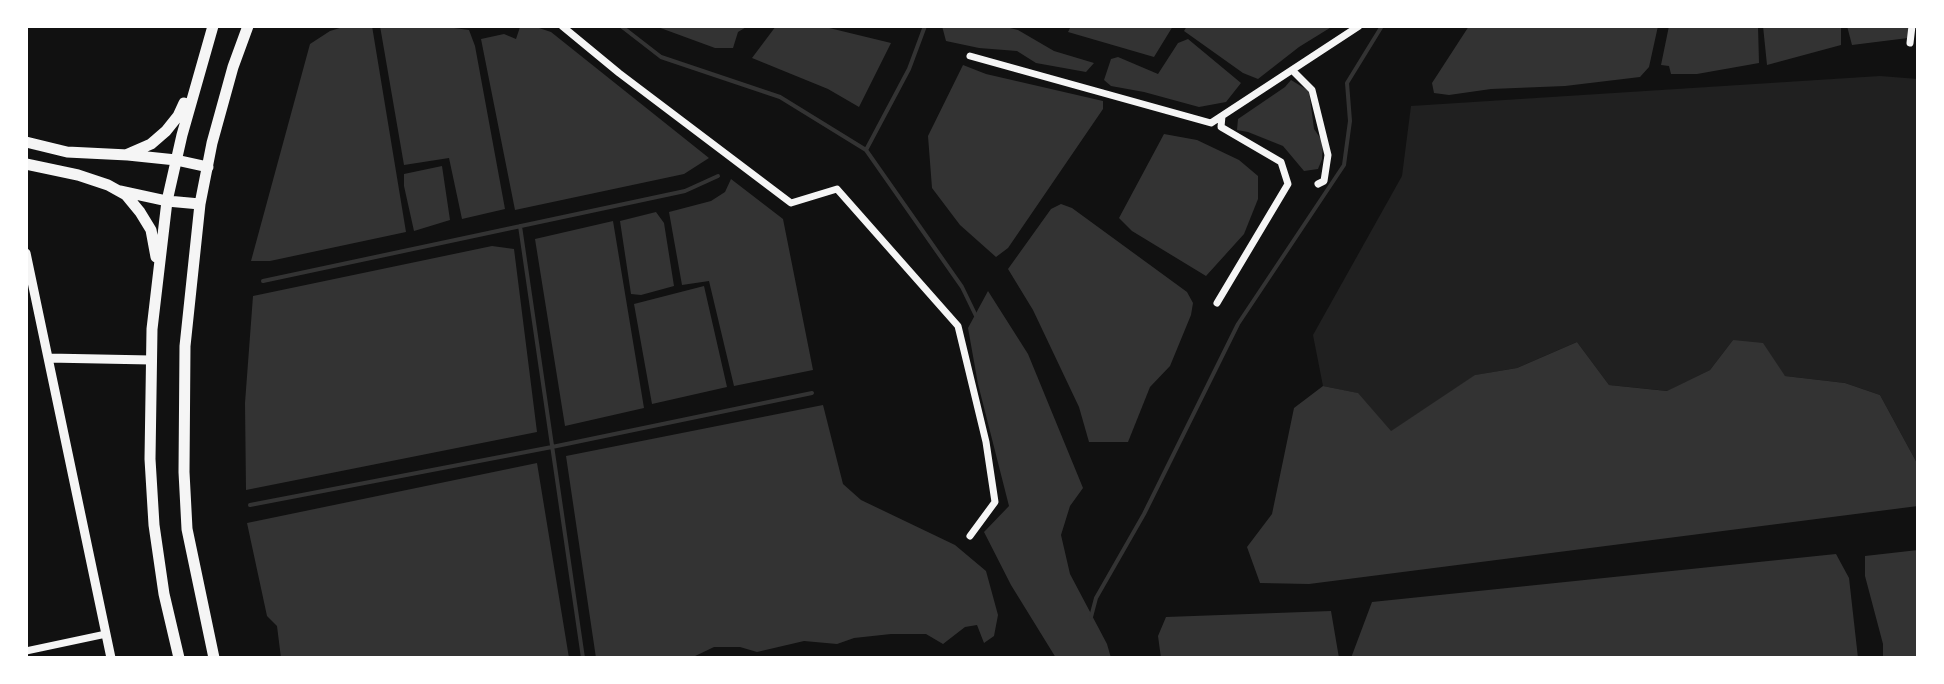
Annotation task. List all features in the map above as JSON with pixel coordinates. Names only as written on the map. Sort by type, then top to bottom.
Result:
[{"type":"main road","points":[[179,658],[164,594],[154,525],[150,459],[151,360],[158,264],[167,201],[213,26]]},
{"type":"main road","points":[[214,658],[187,529],[185,346],[200,204],[233,67],[248,26]]},
{"type":"main road","points":[[128,155],[151,144],[166,131],[178,116],[199,72]]},
{"type":"main road","points":[[26,142],[67,152],[176,160],[208,167]]},
{"type":"main road","points":[[26,164],[78,175],[126,195],[151,230],[158,264]]},
{"type":"main road","points":[[117,190],[167,201],[200,204]]},
{"type":"street","points":[[562,26],[791,203],[837,189],[958,326],[986,442],[995,502],[970,536]]},
{"type":"street","points":[[970,56],[1211,123],[1359,26]]},
{"type":"street","points":[[1910,43],[1912,26]]},
{"type":"street","points":[[1292,70],[1312,90],[1328,155],[1324,181],[1318,184]]},
{"type":"street","points":[[1217,303],[1288,184],[1281,162],[1221,127],[1222,116]]},
{"type":"street","points":[[26,253],[111,658]]},
{"type":"street","points":[[48,358],[151,360]]},
{"type":"street","points":[[26,651],[106,634]]},
{"type":"shaded area","points":[[346,26],[372,26],[406,232],[270,261],[251,261],[310,44],[330,31]]},
{"type":"shaded area","points":[[380,26],[439,26],[469,30],[475,46],[505,209],[462,219],[449,158],[404,165]]},
{"type":"shaded area","points":[[655,26],[748,26],[738,32],[733,48],[715,48]]},
{"type":"shaded area","points":[[776,26],[821,26],[891,43],[859,107],[828,89],[752,58]]},
{"type":"shaded area","points":[[942,26],[1002,26],[1018,30],[1054,51],[1094,63],[1086,72],[1036,63],[1017,51],[946,41]]},
{"type":"shaded area","points":[[1071,26],[1173,26],[1154,57],[1068,32]]},
{"type":"shaded area","points":[[1187,26],[1333,26],[1299,47],[1258,79],[1243,73],[1184,31]]},
{"type":"shaded area","points":[[1469,26],[1658,26],[1649,67],[1640,77],[1565,86],[1491,89],[1449,95],[1434,93],[1432,83]]},
{"type":"shaded area","points":[[1669,26],[1758,26],[1759,63],[1697,74],[1671,74],[1669,66],[1661,65]]},
{"type":"shaded area","points":[[1763,26],[1841,26],[1841,45],[1767,65]]},
{"type":"shaded area","points":[[1847,26],[1910,26],[1908,38],[1852,45]]},
{"type":"shaded area","points":[[520,27],[536,27],[551,32],[709,158],[684,174],[515,210],[481,39],[504,34],[516,39]]},
{"type":"shaded area","points":[[1188,39],[1241,83],[1226,102],[1199,107],[1111,86],[1104,80],[1111,59],[1118,57],[1158,74],[1178,43]]},
{"type":"shaded area","points":[[963,65],[986,74],[1103,101],[1103,109],[1008,248],[996,257],[960,225],[932,188],[928,136]]},
{"type":"shaded area","points":[[1880,76],[1918,79],[1918,465],[1880,395],[1845,383],[1785,376],[1733,340],[1710,370],[1668,391],[1609,385],[1577,342],[1517,368],[1476,375],[1390,432],[1357,393],[1323,386],[1313,335],[1402,176],[1411,106]]},
{"type":"shaded area","points":[[1291,80],[1309,91],[1314,129],[1323,142],[1318,169],[1304,171],[1283,146],[1237,130],[1238,119]]},
{"type":"shaded area","points":[[1164,134],[1197,140],[1239,160],[1258,176],[1258,199],[1244,234],[1206,276],[1132,231],[1119,218]]},
{"type":"shaded area","points":[[442,166],[450,220],[414,231],[404,174]]},
{"type":"shaded area","points":[[731,179],[783,219],[813,370],[734,386],[709,281],[682,285],[669,212],[711,201],[725,192]]},
{"type":"shaded area","points":[[1061,204],[1072,208],[1187,292],[1193,303],[1170,366],[1150,387],[1128,442],[1089,442],[1079,407],[1033,310],[1008,269],[1051,209]]},
{"type":"shaded area","points":[[656,212],[664,223],[674,286],[641,295],[631,294],[620,221]]},
{"type":"shaded area","points":[[613,221],[644,408],[565,426],[535,239]]},
{"type":"shaded area","points":[[492,246],[514,249],[537,432],[246,490],[245,403],[253,296]]},
{"type":"shaded area","points":[[704,286],[727,387],[652,404],[634,304]]},
{"type":"shaded area","points":[[988,291],[1028,354],[1083,488],[1070,506],[1061,535],[1070,574],[1107,644],[1111,658],[1056,658],[1011,585],[984,532],[1009,506],[978,384],[968,328]]},
{"type":"shaded area","points":[[1733,340],[1763,343],[1785,376],[1845,383],[1880,395],[1918,465],[1918,506],[1309,584],[1260,583],[1247,547],[1272,514],[1294,408],[1323,386],[1358,393],[1391,431],[1475,375],[1517,368],[1577,342],[1609,385],[1667,391],[1710,370]]},
{"type":"shaded area","points":[[823,405],[843,484],[861,500],[955,545],[986,571],[998,615],[994,636],[984,643],[977,625],[965,627],[943,644],[926,634],[891,634],[854,638],[837,644],[804,641],[757,652],[740,647],[714,647],[691,658],[596,658],[566,456]]},
{"type":"shaded area","points":[[537,463],[569,658],[281,658],[277,626],[267,616],[247,523]]},
{"type":"shaded area","points":[[1918,550],[1918,658],[1883,658],[1883,644],[1865,576],[1865,556]]},
{"type":"shaded area","points":[[1836,554],[1849,578],[1858,658],[1351,658],[1372,602]]},
{"type":"shaded area","points":[[1331,611],[1339,658],[1161,658],[1158,636],[1166,617]]},
{"type":"waterway","points":[[621,26],[661,57],[780,97],[866,150]]},
{"type":"waterway","points":[[925,26],[909,69],[866,150],[962,287],[977,318]]},
{"type":"waterway","points":[[1091,617],[1096,598],[1144,514],[1238,324],[1344,165],[1350,121],[1347,83],[1382,26]]},
{"type":"waterway","points":[[263,281],[685,191],[718,176]]},
{"type":"waterway","points":[[520,226],[583,658]]},
{"type":"waterway","points":[[250,505],[812,393]]},
{"type":"waterway","points":[[887,658],[926,658]]}]
